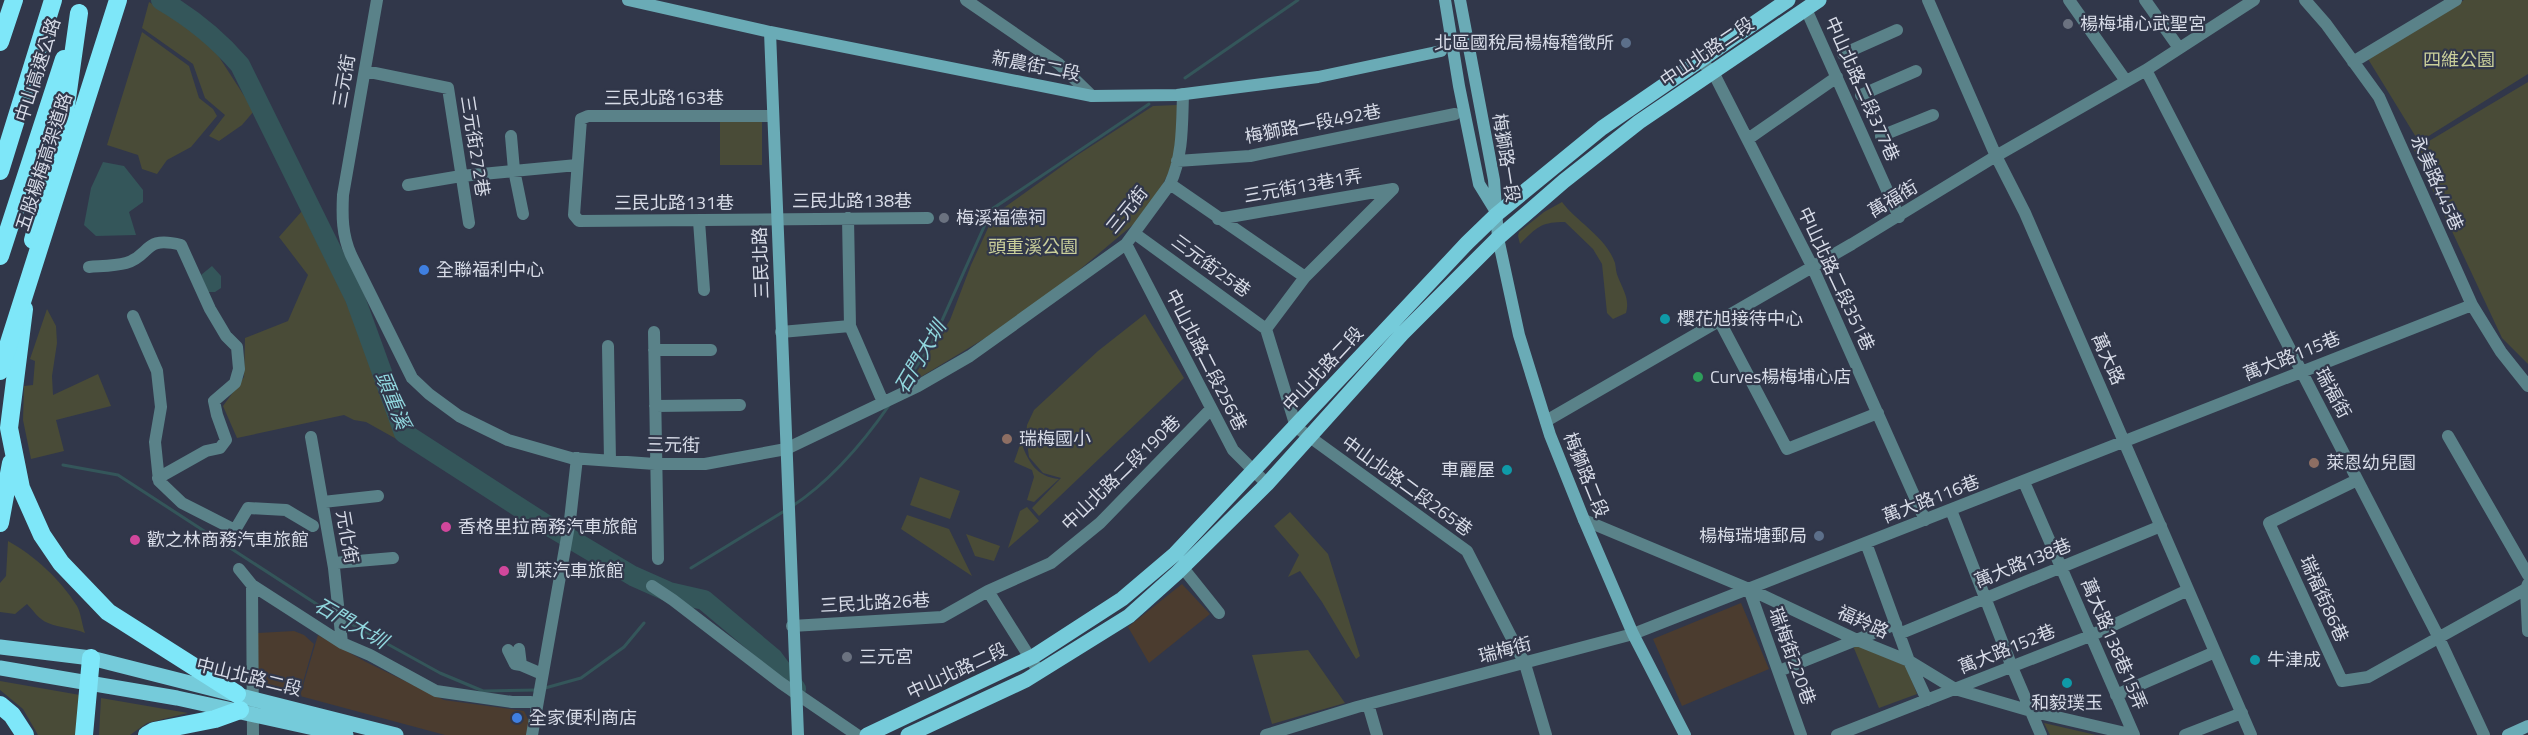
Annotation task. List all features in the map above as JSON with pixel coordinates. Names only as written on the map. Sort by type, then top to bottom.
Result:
[{"type":"highway","points":[[0,42],[14,0]]},
{"type":"highway","name":"中山高速公路","points":[[0,171],[53,0]]},
{"type":"highway","name":"五股楊梅高架道路","points":[[0,371],[118,0]]},
{"type":"highway","points":[[0,523],[14,475],[9,428],[31,248],[62,134],[81,6]]},
{"type":"highway","name":"中山高速公路","points":[[0,256],[81,6]]},
{"type":"highway","points":[[0,138],[33,64]]},
{"type":"highway","points":[[14,475],[42,535],[61,563],[108,612],[246,704]]},
{"type":"highway","points":[[84,735],[92,658]]},
{"type":"highway","points":[[147,735],[154,731],[215,719],[246,704]]},
{"type":"highway","points":[[0,705],[12,715],[25,735]]},
{"type":"main road","name":"中山北路二段","points":[[908,735],[1026,680],[1129,616],[1183,568],[1267,484],[1402,334],[1498,238],[1564,181],[1788,0]]},
{"type":"main road","name":"中山北路二段","points":[[867,735],[1029,659],[1122,599],[1175,554],[1467,243],[1497,214],[1602,128],[1812,4]]},
{"type":"main road","name":"中山北路二段","points":[[0,646],[92,658],[346,735]]},
{"type":"main road","name":"中山北路二段","points":[[0,668],[246,704],[396,735]]},
{"type":"street","name":"三元街","points":[[377,0],[346,169],[342,220],[345,242],[394,347],[412,378],[429,394],[459,416],[508,440],[577,458],[655,464],[705,464],[786,449],[902,393],[970,356],[1126,244],[1170,184],[1182,143],[1184,94]]},
{"type":"street","name":"新農街二段","points":[[628,0],[770,32],[1092,96],[1184,94],[1318,77],[1441,51]]},
{"type":"street","points":[[966,0],[1059,63],[1092,96]]},
{"type":"street","name":"梅獅路一段","points":[[1445,0],[1459,86],[1479,184],[1497,214]]},
{"type":"street","name":"梅獅路一段","points":[[1460,0],[1494,180],[1497,214]]},
{"type":"street","name":"萬大路","points":[[1928,0],[2126,442],[2251,735]]},
{"type":"street","points":[[2069,0],[2126,81]]},
{"type":"street","points":[[2145,0],[2179,48]]},
{"type":"street","name":"萬福街","points":[[1546,421],[1899,217],[1996,156],[2146,70],[2254,0]]},
{"type":"street","name":"永美路445巷","points":[[2305,0],[2326,24],[2379,97],[2472,305],[2501,352],[2528,386]]},
{"type":"street","points":[[2352,62],[2440,4],[2456,0]]},
{"type":"street","name":"中山北路二段377巷","points":[[1812,4],[1837,77],[1899,217]]},
{"type":"street","points":[[1843,54],[1897,30]]},
{"type":"street","name":"三民北路","points":[[770,32],[789,492],[792,626]]},
{"type":"street","name":"中山北路二段351巷","points":[[1707,67],[1748,139],[1812,266],[1926,520]]},
{"type":"street","name":"瑞福街","points":[[2146,70],[2438,636],[2484,735]]},
{"type":"street","name":"三元街272巷","points":[[365,71],[448,88],[469,223]]},
{"type":"street","points":[[1861,95],[1916,71]]},
{"type":"street","points":[[1748,139],[1837,77]]},
{"type":"street","name":"梅獅路一段492巷","points":[[1178,161],[1250,156],[1455,114]]},
{"type":"street","points":[[1881,136],[1933,115]]},
{"type":"street","name":"三民北路163巷","points":[[574,214],[581,119],[588,116],[772,116]]},
{"type":"street","points":[[511,136],[514,170],[523,214]]},
{"type":"street","points":[[408,185],[514,170],[577,165]]},
{"type":"street","points":[[1170,184],[1305,277],[1266,329],[1296,427]]},
{"type":"street","name":"三元街13巷1弄","points":[[1218,219],[1393,189],[1305,277]]},
{"type":"street","name":"三民北路131巷","points":[[574,214],[579,221],[777,220]]},
{"type":"street","name":"梅獅路二段","points":[[1497,214],[1498,238],[1519,335],[1546,421],[1584,520],[1633,634],[1685,735]]},
{"type":"street","points":[[848,218],[850,326],[886,401]]},
{"type":"street","name":"三民北路138巷","points":[[777,220],[928,218]]},
{"type":"street","points":[[699,221],[704,290]]},
{"type":"street","name":"三元街25巷","points":[[1134,233],[1266,329]]},
{"type":"street","points":[[89,267],[128,263],[154,243],[167,241],[181,245],[210,309],[226,336],[237,347],[239,369],[235,383],[214,401],[226,440],[220,448],[206,451],[158,478]]},
{"type":"street","name":"中山北路二段256巷","points":[[1126,244],[1233,450],[1267,484]]},
{"type":"street","name":"萬大路115巷","points":[[2126,442],[2472,305]]},
{"type":"street","points":[[133,316],[157,371],[162,407],[155,442],[159,481],[182,502],[235,531],[248,508],[286,510],[313,526]]},
{"type":"street","points":[[1719,321],[1787,449],[1878,413]]},
{"type":"street","points":[[782,332],[850,326]]},
{"type":"street","points":[[654,332],[658,559]]},
{"type":"street","points":[[608,346],[610,460]]},
{"type":"street","points":[[654,350],[711,350]]},
{"type":"street","points":[[655,406],[740,405]]},
{"type":"street","name":"中山北路二段190巷","points":[[988,591],[1051,563],[1100,523],[1211,409]]},
{"type":"street","name":"中山北路二段265巷","points":[[1296,427],[1467,551],[1525,664],[1546,735]]},
{"type":"street","points":[[2448,436],[2528,575]]},
{"type":"street","name":"元化街","points":[[311,437],[334,563],[342,637]]},
{"type":"street","name":"萬大路116巷","points":[[1749,589],[2126,442]]},
{"type":"street","points":[[532,735],[535,700],[542,676],[570,520],[577,458]]},
{"type":"street","name":"瑞福街86巷","points":[[2357,480],[2270,523],[2342,681],[2368,677],[2438,636]]},
{"type":"street","name":"萬大路138巷15弄","points":[[2024,482],[2134,735]]},
{"type":"street","points":[[323,502],[378,496]]},
{"type":"street","points":[[1951,510],[2041,735]]},
{"type":"street","name":"福羚路","points":[[1584,520],[1749,589],[1857,640],[1910,661],[1955,689],[2031,711],[2134,735]]},
{"type":"street","name":"萬大路138巷","points":[[1779,671],[1857,640],[1898,629],[1985,598],[2161,526]]},
{"type":"street","points":[[1866,543],[1927,700]]},
{"type":"street","points":[[334,563],[393,558]]},
{"type":"street","points":[[1183,568],[1219,613]]},
{"type":"street","points":[[239,569],[252,585],[436,691],[512,702],[535,700]]},
{"type":"street","points":[[252,585],[246,704],[253,735]]},
{"type":"street","points":[[2438,636],[2527,587],[2528,631]]},
{"type":"street","name":"瑞梅街","points":[[1267,735],[1368,704],[1633,634],[1749,589]]},
{"type":"street","name":"瑞梅街220巷","points":[[1749,589],[1801,735]]},
{"type":"street","name":"萬大路152巷","points":[[1837,735],[2090,636],[2188,590]]},
{"type":"street","points":[[988,591],[1039,672]]},
{"type":"street","name":"三民北路26巷","points":[[792,626],[942,617],[988,591]]},
{"type":"street","points":[[663,593],[796,693],[857,735]]},
{"type":"street","points":[[792,626],[798,735]]},
{"type":"street","points":[[514,650],[521,665],[542,676]]},
{"type":"street","points":[[2116,695],[2215,652]]},
{"type":"street","points":[[1368,704],[1377,735]]},
{"type":"street","points":[[2185,735],[2242,713]]},
{"type":"street","points":[[2508,735],[2528,726]]},
{"type":"shaded area","points":[[103,162],[124,166],[143,190],[143,202],[129,212],[136,235],[96,236],[84,225],[91,188]]},
{"type":"shaded area","points":[[212,266],[221,276],[221,288],[215,292],[208,292],[201,275]]},
{"type":"shaded area","points":[[1182,584],[1210,614],[1149,663],[1128,627]]},
{"type":"shaded area","points":[[1741,603],[1769,669],[1682,706],[1653,639]]},
{"type":"shaded area","points":[[294,631],[304,635],[314,644],[299,696],[258,685],[258,633]]},
{"type":"shaded area","points":[[318,635],[366,662],[444,700],[524,711],[529,721],[526,735],[445,735],[300,696]]},
{"type":"green space","name":"四維公園","points":[[2464,0],[2528,0],[2528,74],[2419,142],[2368,59]]},
{"type":"green space","points":[[149,2],[195,29],[219,57],[254,111],[242,125],[219,141],[209,136],[225,115],[205,98],[193,64],[142,28]]},
{"type":"green space","points":[[142,32],[189,66],[199,98],[213,109],[217,116],[191,147],[167,160],[157,174],[142,169],[138,155],[107,145]]},
{"type":"green space","points":[[2528,82],[2528,364],[2502,338],[2414,150]]},
{"type":"green space","name":"頭重溪公園","points":[[1177,105],[1176,157],[1161,188],[1135,223],[1065,282],[1002,328],[909,384],[950,320],[971,265],[994,215],[1076,156],[1153,106]]},
{"type":"green space","points":[[762,121],[762,165],[720,165],[720,122]]},
{"type":"green space","points":[[1562,202],[1605,245],[1611,254],[1627,299],[1626,313],[1613,319],[1607,313],[1602,264],[1593,249],[1565,222],[1545,224],[1520,244],[1519,232],[1544,212]]},
{"type":"green space","points":[[302,211],[338,281],[400,441],[366,422],[344,415],[237,438],[223,406],[244,377],[245,338],[288,321],[308,275],[279,237]]},
{"type":"green space","points":[[47,309],[56,326],[57,343],[52,376],[53,395],[98,374],[111,406],[56,420],[64,451],[31,459],[23,420],[24,386],[33,385],[35,361],[30,359]]},
{"type":"green space","points":[[1145,314],[1184,378],[1039,516],[1032,508],[1061,478],[1043,473],[1029,457],[1027,425],[1034,410],[1098,351]]},
{"type":"green space","points":[[1021,442],[1034,467],[1044,475],[1059,479],[1034,502],[1027,500],[1034,477],[1032,470],[1014,462]]},
{"type":"green space","points":[[920,477],[960,491],[950,519],[910,505]]},
{"type":"green space","points":[[1027,507],[1039,521],[1008,548],[1020,511]]},
{"type":"green space","points":[[1290,512],[1328,554],[1360,656],[1356,659],[1322,602],[1300,571],[1288,577],[1299,555],[1274,526]]},
{"type":"green space","points":[[907,515],[949,529],[972,576],[901,529]]},
{"type":"green space","points":[[966,534],[1000,546],[994,561],[975,556]]},
{"type":"green space","points":[[8,541],[37,561],[71,596],[78,609],[85,633],[45,622],[27,604],[15,614],[0,612],[0,583],[6,576]]},
{"type":"green space","points":[[1857,645],[1906,666],[1917,694],[1879,708],[1853,646]]},
{"type":"green space","points":[[1308,650],[1345,703],[1272,724],[1252,655]]},
{"type":"green space","points":[[0,681],[80,695],[76,735],[38,735],[23,709],[0,690]]},
{"type":"green space","points":[[101,698],[188,713],[147,723],[130,735],[99,735]]},
{"type":"green space","points":[[2044,723],[2096,735],[2050,735]]},
{"type":"waterway","name":"頭重溪","points":[[161,0],[204,29],[240,65],[355,298],[404,433],[542,522],[633,576],[669,592],[704,600],[773,658],[796,689]]},
{"type":"waterway","name":"石門大圳","points":[[1185,78],[1298,0]]},
{"type":"waterway","name":"石門大圳","points":[[901,389],[931,345],[992,209],[1149,104]]},
{"type":"waterway","name":"石門大圳","points":[[791,507],[833,473],[869,433],[890,404]]},
{"type":"waterway","name":"石門大圳","points":[[63,465],[118,475],[335,616]]},
{"type":"waterway","name":"石門大圳","points":[[691,568],[786,510]]},
{"type":"waterway","name":"石門大圳","points":[[344,620],[440,673],[483,691],[536,690]]},
{"type":"waterway","name":"石門大圳","points":[[545,688],[581,678],[624,647],[644,623]]},
{"type":"place","name":"楊梅埔心武聖宮","points":[[2068,24]]},
{"type":"place","name":"北區國稅局楊梅稽徵所","points":[[1626,43]]},
{"type":"place","name":"梅溪福德祠","points":[[944,218]]},
{"type":"place","name":"全聯福利中心","points":[[424,270]]},
{"type":"place","name":"櫻花旭接待中心","points":[[1665,319]]},
{"type":"place","name":"Curves楊梅埔心店","points":[[1698,377]]},
{"type":"place","name":"瑞梅國小","points":[[1007,439]]},
{"type":"place","name":"萊恩幼兒園","points":[[2314,463]]},
{"type":"place","name":"車麗屋","points":[[1507,470]]},
{"type":"place","name":"香格里拉商務汽車旅館","points":[[446,527]]},
{"type":"place","name":"楊梅瑞塘郵局","points":[[1819,536]]},
{"type":"place","name":"歡之林商務汽車旅館","points":[[135,540]]},
{"type":"place","name":"凱萊汽車旅館","points":[[504,571]]},
{"type":"place","name":"三元宮","points":[[847,657]]},
{"type":"place","name":"牛津成","points":[[2255,660]]},
{"type":"place","name":"和毅璞玉","points":[[2067,683]]},
{"type":"place","name":"全家便利商店","points":[[517,718]]}]
